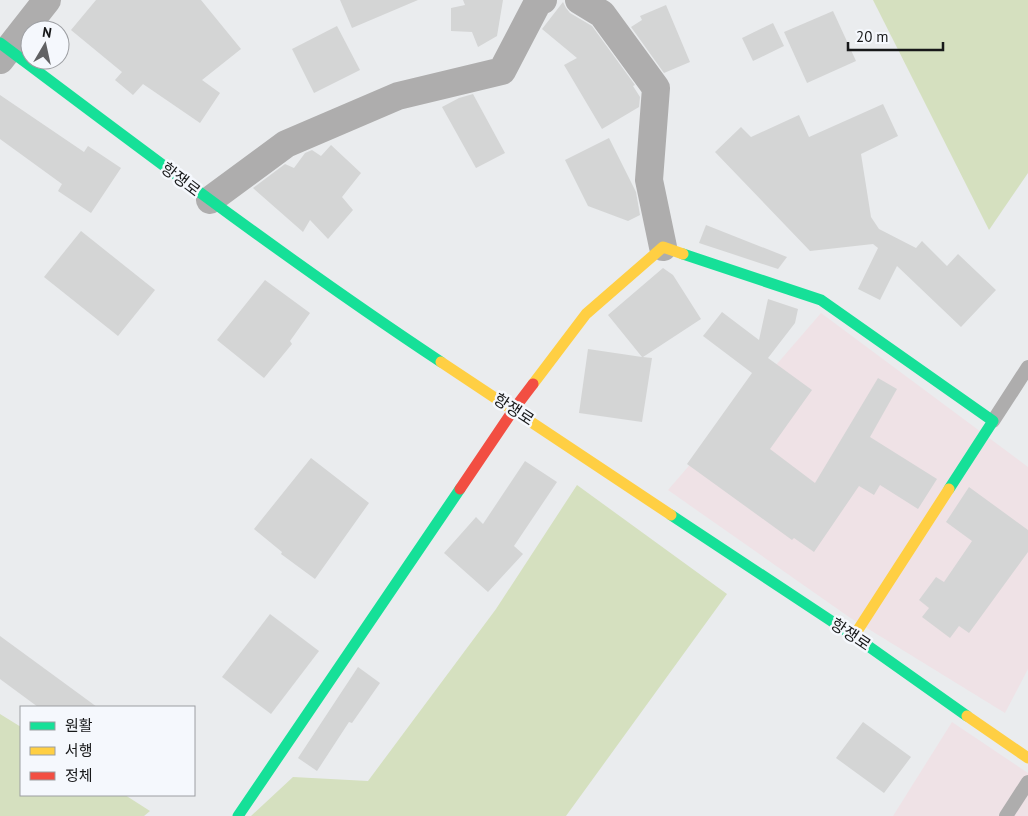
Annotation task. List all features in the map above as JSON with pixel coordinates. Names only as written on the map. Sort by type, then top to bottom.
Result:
[{"type":"street","name":"항쟁로","points":[[47,0],[3,51],[374,318],[854,636],[1028,758]]},
{"type":"street","points":[[210,200],[286,144],[295,140],[398,96],[502,71],[538,2],[543,0]]},
{"type":"street","points":[[579,0],[602,14],[656,88],[649,180],[663,247]]},
{"type":"street","points":[[238,816],[514,409],[586,314],[663,247]]},
{"type":"street","points":[[663,247],[821,300],[993,421],[854,636]]},
{"type":"lane","points":[[993,421],[1028,367]]},
{"type":"lane","points":[[1006,816],[1028,782]]},
{"type":"shaded area","points":[[821,313],[1028,467],[1028,669],[1005,713],[849,617],[668,490]]},
{"type":"shaded area","points":[[952,722],[1028,773],[1028,816],[893,816]]},
{"type":"green space","points":[[873,0],[1028,0],[1028,173],[989,230]]},
{"type":"green space","points":[[577,485],[727,594],[566,816],[251,816],[293,777],[368,781],[496,609]]},
{"type":"green space","points":[[0,714],[20,726],[20,796],[127,796],[150,811],[144,816],[0,816]]},
{"type":"building","points":[[96,0],[201,0],[241,49],[202,80],[220,93],[200,123],[143,84],[133,95],[115,80],[122,72],[71,30]]},
{"type":"building","points":[[340,0],[418,0],[352,28]]},
{"type":"building","points":[[463,0],[503,0],[497,36],[478,47],[472,32],[451,31],[451,8],[465,5]]},
{"type":"building","points":[[563,2],[570,13],[592,26],[635,85],[633,86],[640,97],[639,107],[602,129],[564,65],[577,58],[542,29]]},
{"type":"building","points":[[666,5],[690,62],[664,73],[631,27],[642,20],[640,16]]},
{"type":"building","points":[[833,11],[856,61],[807,83],[784,32]]},
{"type":"building","points":[[773,23],[784,46],[753,61],[742,38]]},
{"type":"building","points":[[337,26],[360,70],[314,93],[292,49]]},
{"type":"building","points":[[473,94],[505,153],[476,168],[442,107],[459,98]]},
{"type":"building","points":[[0,95],[84,152],[88,146],[121,168],[91,213],[58,191],[62,184],[0,139]]},
{"type":"building","points":[[883,104],[898,136],[861,154],[871,217],[879,229],[916,248],[922,241],[947,266],[958,254],[996,290],[961,327],[897,266],[880,300],[858,289],[878,248],[873,244],[810,251],[715,152],[741,127],[751,137],[799,115],[809,137]]},
{"type":"building","points":[[609,138],[636,192],[640,215],[628,221],[588,206],[565,160]]},
{"type":"building","points":[[331,145],[361,173],[342,197],[353,210],[328,239],[310,220],[303,232],[253,188],[285,164],[294,168],[305,153],[312,150],[321,156]]},
{"type":"building","points":[[706,225],[787,257],[778,269],[699,243]]},
{"type":"building","points":[[81,231],[155,290],[118,336],[44,277]]},
{"type":"building","points":[[663,268],[673,275],[701,319],[643,357],[652,358],[642,422],[579,413],[588,349],[642,357],[608,315]]},
{"type":"building","points":[[265,280],[310,313],[290,341],[292,344],[264,378],[217,340]]},
{"type":"building","points":[[768,299],[798,309],[795,323],[768,358],[812,390],[770,449],[815,483],[878,378],[897,389],[870,437],[937,479],[918,509],[880,485],[874,495],[859,486],[814,552],[794,538],[792,540],[687,464],[752,373],[703,336],[722,312],[759,340]]},
{"type":"building","points":[[311,458],[369,503],[315,579],[281,554],[282,552],[254,529]]},
{"type":"building","points":[[525,461],[557,482],[514,546],[523,554],[488,592],[444,553],[476,517],[483,524]]},
{"type":"building","points":[[969,487],[1028,530],[1028,552],[969,633],[959,626],[950,638],[922,617],[929,608],[919,600],[936,577],[944,582],[972,541],[946,522]]},
{"type":"building","points":[[270,614],[319,651],[271,714],[222,677]]},
{"type":"building","points":[[0,636],[96,706],[37,706],[0,679]]},
{"type":"building","points":[[358,667],[380,683],[352,723],[349,722],[317,771],[298,758]]},
{"type":"building","points":[[863,722],[911,757],[884,793],[836,758]]},
{"type":"traffic: fast","points":[[0,43],[273,246],[441,362]]},
{"type":"traffic: fast","points":[[683,254],[821,300],[993,421],[949,489]]},
{"type":"traffic: fast","points":[[238,816],[460,489]]},
{"type":"traffic: fast","points":[[671,515],[854,636],[967,716]]},
{"type":"traffic: slow","points":[[533,384],[586,314],[663,247],[683,254]]},
{"type":"traffic: slow","points":[[441,362],[671,515]]},
{"type":"traffic: slow","points":[[854,636],[949,489]]},
{"type":"traffic: slow","points":[[967,716],[1028,758]]},
{"type":"traffic: jam","points":[[460,489],[533,384]]}]
